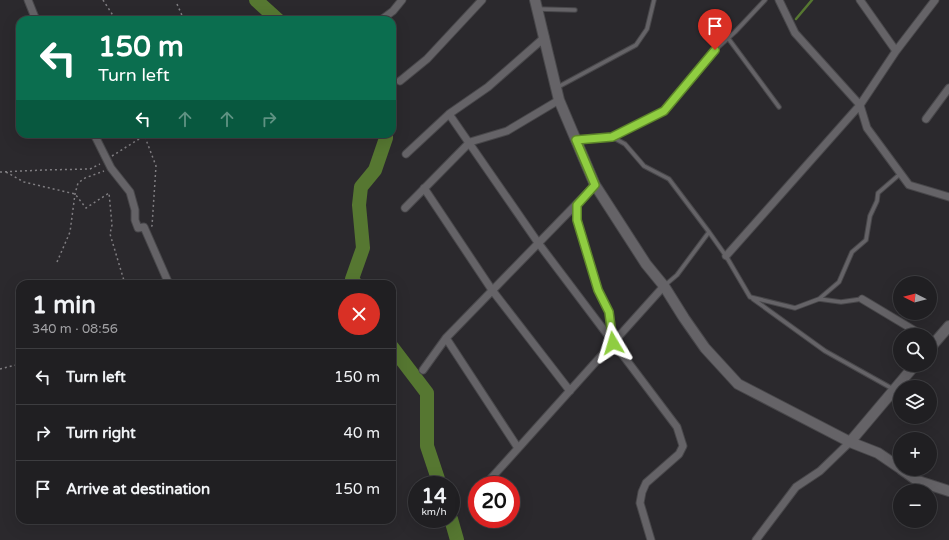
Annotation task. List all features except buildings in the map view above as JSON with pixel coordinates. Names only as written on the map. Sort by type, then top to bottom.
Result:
[{"type":"street","points":[[28,0],[34,16]]},
{"type":"street","points":[[386,16],[393,11],[402,0]]},
{"type":"street","points":[[400,81],[427,60],[482,0]]},
{"type":"street","points":[[779,0],[795,33],[860,105],[867,128],[909,185],[949,197]]},
{"type":"street","points":[[860,0],[896,51]]},
{"type":"street","points":[[726,256],[860,105],[932,1]]},
{"type":"street","points":[[537,5],[560,100],[595,185],[646,264],[664,286],[705,348],[738,384],[850,442],[878,453],[893,464]]},
{"type":"street","points":[[406,154],[450,114],[488,87],[545,37]]},
{"type":"street","points":[[926,119],[949,88]]},
{"type":"street","points":[[405,208],[470,142],[507,131],[560,100]]},
{"type":"street","points":[[450,114],[539,244],[677,427],[683,446],[679,454],[646,483],[642,492],[640,503],[651,540]]},
{"type":"street","points":[[96,138],[111,168],[130,192],[138,228],[144,227],[167,280]]},
{"type":"street","points":[[423,370],[446,338],[595,185]]},
{"type":"street","points":[[424,188],[492,290],[570,392]]},
{"type":"street","points":[[493,476],[664,286]]},
{"type":"street","points":[[862,299],[910,328]]},
{"type":"street","points":[[937,338],[949,326]]},
{"type":"street","points":[[446,338],[518,448]]},
{"type":"street","points":[[902,380],[909,372]]},
{"type":"street","points":[[756,540],[796,487],[820,471],[850,442],[893,391]]},
{"type":"street","points":[[910,476],[918,481],[949,491]]},
{"type":"lane","points":[[557,88],[636,45],[647,29],[654,0]]},
{"type":"lane","points":[[576,140],[612,137],[664,111],[715,50],[735,32],[765,0]]},
{"type":"lane","points":[[537,5],[575,10]]},
{"type":"lane","points":[[728,38],[779,107]]},
{"type":"lane","points":[[612,137],[625,144],[644,166],[669,180],[726,256],[750,297],[824,351],[893,389]]},
{"type":"lane","points":[[750,297],[795,308],[819,299],[839,282],[852,252],[866,240],[870,216],[877,201],[878,193],[900,174]]},
{"type":"lane","points":[[577,205],[577,220],[598,290],[609,312],[613,343]]},
{"type":"lane","points":[[664,286],[677,275],[709,232]]},
{"type":"lane","points":[[819,299],[841,302],[862,299]]},
{"type":"path","points":[[102,0],[113,16]]},
{"type":"path","points":[[177,4],[182,16]]},
{"type":"path","points":[[0,172],[90,169],[142,138]]},
{"type":"path","points":[[144,227],[152,226],[156,166],[146,138]]},
{"type":"path","points":[[57,262],[70,232],[78,183],[85,178],[111,168]]},
{"type":"path","points":[[6,172],[24,182],[75,194],[86,208],[109,193],[112,225],[110,234],[125,280]]},
{"type":"path","points":[[0,369],[16,365]]},
{"type":"waterway","points":[[256,0],[274,16]]},
{"type":"waterway","points":[[796,19],[812,0]]},
{"type":"waterway","points":[[353,280],[363,248],[359,205],[361,187],[375,170],[386,138]]},
{"type":"waterway","points":[[396,352],[427,393],[427,446],[437,476]]},
{"type":"waterway","points":[[454,528],[457,540]]},
{"type":"route","points":[[613,343],[609,312],[598,290],[577,220],[577,205],[595,185],[576,140],[612,137],[664,111],[715,50]]}]
